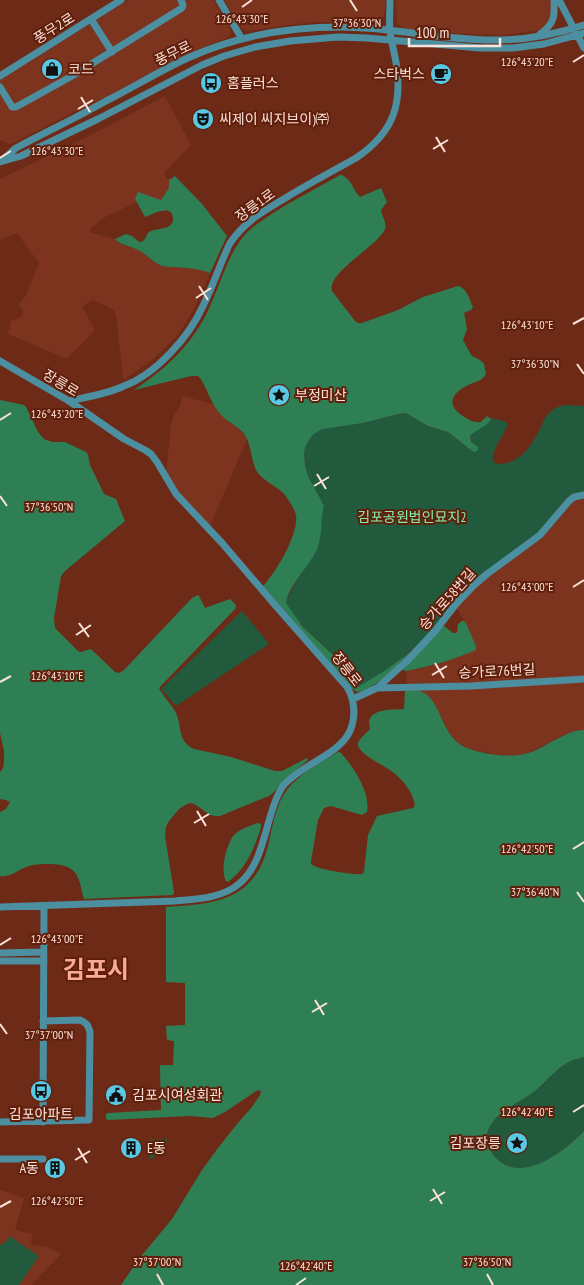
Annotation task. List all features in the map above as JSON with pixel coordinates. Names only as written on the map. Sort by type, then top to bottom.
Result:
[{"type":"street","name":"풍무2로","points":[[0,76],[121,0]]},
{"type":"street","points":[[0,87],[11,106],[16,107],[72,76],[182,8],[181,0]]},
{"type":"street","points":[[218,0],[242,38]]},
{"type":"street","name":"장릉1로","points":[[69,402],[123,387],[158,364],[176,346],[197,318],[230,243],[245,224],[263,211],[364,153],[378,140],[394,115],[398,92],[398,78],[390,31],[390,0]]},
{"type":"street","points":[[556,0],[572,29],[580,35],[584,48]]},
{"type":"street","points":[[538,36],[552,22],[556,0]]},
{"type":"street","points":[[91,19],[112,52]]},
{"type":"street","name":"풍무로","points":[[0,161],[16,148],[179,62],[242,38],[288,30],[341,27],[506,40],[538,36],[584,25]]},
{"type":"street","name":"풍무로","points":[[0,161],[21,156],[98,119],[184,73],[224,56],[271,44],[338,37],[496,49],[536,45],[580,35]]},
{"type":"street","name":"장릉로","points":[[0,361],[69,402],[150,454],[157,462],[176,494],[222,542],[275,606],[347,687],[353,699],[353,722],[347,736],[338,746],[292,777],[282,787],[275,800],[260,850],[252,869],[246,877],[231,889],[214,896],[190,900],[0,907]]},
{"type":"street","name":"승가로58번길","points":[[377,688],[407,661],[481,578],[540,535],[569,501],[574,497],[584,495]]},
{"type":"street","name":"승가로76번길","points":[[353,699],[377,688],[471,686],[584,679]]},
{"type":"street","points":[[43,1122],[44,906]]},
{"type":"street","points":[[0,953],[44,952]]},
{"type":"street","points":[[0,961],[44,961]]},
{"type":"street","points":[[0,1122],[89,1120],[89,1026],[86,1022],[80,1020],[43,1021]]},
{"type":"street","points":[[0,1159],[43,1159]]},
{"type":"shaded area","points":[[129,0],[213,0],[231,34],[227,38],[176,60],[13,143],[9,144],[0,140],[0,80]]},
{"type":"shaded area","points":[[224,0],[385,0],[385,10],[383,18],[378,22],[312,22],[247,31],[242,28]]},
{"type":"shaded area","points":[[396,0],[550,0],[552,4],[551,20],[538,30],[506,35],[417,30],[403,28],[397,23]]},
{"type":"shaded area","points":[[165,96],[191,145],[163,174],[169,180],[169,188],[161,201],[135,199],[137,202],[105,217],[91,228],[90,231],[140,250],[158,265],[204,270],[210,273],[193,311],[178,335],[152,360],[125,379],[123,378],[116,315],[107,306],[93,300],[82,306],[95,330],[67,359],[8,334],[11,321],[22,316],[23,309],[18,305],[26,295],[39,263],[17,233],[0,240],[0,179],[87,137]]},
{"type":"shaded area","points":[[182,396],[213,404],[222,416],[242,432],[247,439],[210,526],[180,494],[166,473],[171,425],[174,414],[180,406]]},
{"type":"shaded area","points":[[584,499],[584,730],[562,736],[521,755],[493,754],[462,746],[449,733],[431,700],[416,691],[407,691],[406,671],[447,661],[476,650],[466,623],[456,608],[480,582],[547,532],[571,503]]},
{"type":"shaded area","points":[[0,1190],[24,1198],[15,1230],[32,1234],[31,1245],[48,1247],[61,1254],[31,1285],[0,1285]]},
{"type":"green space","points":[[340,175],[348,180],[360,197],[381,188],[387,202],[381,210],[385,229],[373,243],[337,276],[332,284],[332,291],[355,321],[362,323],[398,310],[423,297],[458,286],[464,289],[473,307],[464,313],[467,329],[463,340],[472,356],[484,364],[486,374],[480,380],[461,389],[454,397],[453,404],[458,412],[472,421],[481,422],[487,416],[491,419],[470,436],[471,442],[478,447],[476,452],[472,451],[448,432],[428,426],[406,413],[363,423],[322,429],[314,434],[305,448],[305,466],[308,476],[324,506],[321,533],[317,549],[290,590],[286,603],[302,626],[333,655],[358,687],[412,651],[379,682],[357,692],[351,688],[263,586],[286,552],[294,532],[296,515],[285,495],[258,473],[244,434],[218,411],[198,376],[134,390],[168,364],[188,343],[204,319],[233,253],[243,237],[263,220],[286,205]]},
{"type":"green space","points":[[175,176],[202,204],[227,236],[210,273],[193,269],[162,266],[135,248],[120,243],[115,239],[126,234],[141,242],[149,232],[165,228],[173,222],[172,214],[166,211],[157,212],[145,217],[135,199],[138,192],[161,200],[169,188],[169,180]]},
{"type":"green space","points":[[0,400],[24,405],[38,432],[44,439],[52,442],[65,442],[86,452],[104,494],[116,499],[125,521],[61,576],[54,618],[55,628],[78,651],[92,650],[115,672],[119,673],[192,598],[198,595],[205,608],[230,599],[236,605],[235,609],[159,688],[175,711],[182,737],[194,749],[231,757],[275,771],[282,771],[307,758],[308,760],[287,777],[269,796],[220,816],[210,815],[191,803],[179,809],[169,821],[165,836],[174,892],[172,895],[84,899],[75,873],[71,869],[59,865],[32,865],[10,875],[0,876],[0,812],[6,809],[10,802],[0,799],[0,772],[4,763],[4,751],[0,733]]},
{"type":"green space","name":"김포공원법인묘지2","points":[[566,405],[584,406],[584,492],[575,493],[568,497],[536,535],[480,575],[463,590],[438,623],[401,659],[370,682],[359,688],[357,687],[340,663],[301,624],[285,602],[316,551],[321,523],[323,508],[305,466],[304,453],[309,440],[318,430],[328,427],[363,423],[406,413],[428,426],[448,432],[472,451],[476,445],[471,442],[470,436],[491,418],[508,424],[493,456],[494,462],[503,464],[515,460],[525,452],[536,437],[548,414],[556,408]]},
{"type":"green space","points":[[242,611],[269,644],[176,706],[161,689]]},
{"type":"green space","points":[[462,621],[466,623],[476,650],[433,665],[403,670],[442,627],[444,626],[453,633],[456,633],[458,624]]},
{"type":"green space","points":[[405,691],[420,691],[427,695],[433,701],[451,736],[467,748],[480,752],[496,755],[524,754],[537,750],[570,733],[584,730],[584,1057],[568,1062],[535,1091],[496,1118],[487,1132],[487,1139],[489,1148],[499,1161],[510,1167],[523,1168],[536,1165],[550,1158],[563,1150],[584,1131],[584,1285],[121,1285],[138,1260],[172,1219],[202,1170],[252,1107],[261,1092],[259,1090],[256,1091],[213,1118],[190,1116],[106,1119],[106,1114],[108,1113],[161,1110],[160,1065],[173,1065],[174,1041],[167,1040],[166,1026],[185,1025],[185,983],[166,982],[166,907],[216,901],[242,889],[253,878],[262,864],[276,813],[284,794],[301,776],[338,752],[346,758],[364,788],[368,805],[367,812],[362,815],[331,806],[324,808],[318,820],[311,864],[336,872],[363,874],[368,835],[377,816],[413,808],[415,805],[410,792],[401,780],[390,770],[362,752],[358,744],[370,729],[369,721],[374,714],[384,710],[404,709]]},
{"type":"green space","points":[[257,823],[261,824],[261,827],[249,857],[240,871],[228,882],[226,881],[224,864],[232,838],[240,831]]},
{"type":"green space","points":[[584,1057],[584,1131],[563,1150],[536,1165],[523,1168],[510,1167],[499,1161],[489,1148],[487,1142],[487,1132],[496,1118],[535,1091],[562,1066]]},
{"type":"green space","points":[[167,1139],[166,1146],[150,1160],[149,1140]]},
{"type":"green space","points":[[9,1236],[39,1256],[19,1285],[0,1285],[0,1245],[6,1242]]},
{"type":"place","name":"코드","points":[[52,69]]},
{"type":"place","name":"스타벅스","points":[[441,74]]},
{"type":"place","name":"홈플러스","points":[[211,83]]},
{"type":"place","name":"씨제이 씨지브이)㈜","points":[[203,119]]},
{"type":"place","name":"부정미산","points":[[279,395]]},
{"type":"place","name":"김포아파트","points":[[41,1091]]},
{"type":"place","name":"김포시여성회관","points":[[116,1095]]},
{"type":"place","name":"김포장릉","points":[[517,1143]]},
{"type":"place","name":"E동","points":[[131,1148]]},
{"type":"place","name":"A동","points":[[55,1168]]},
{"type":"district","name":"김포시","points":[[96,969]]}]
